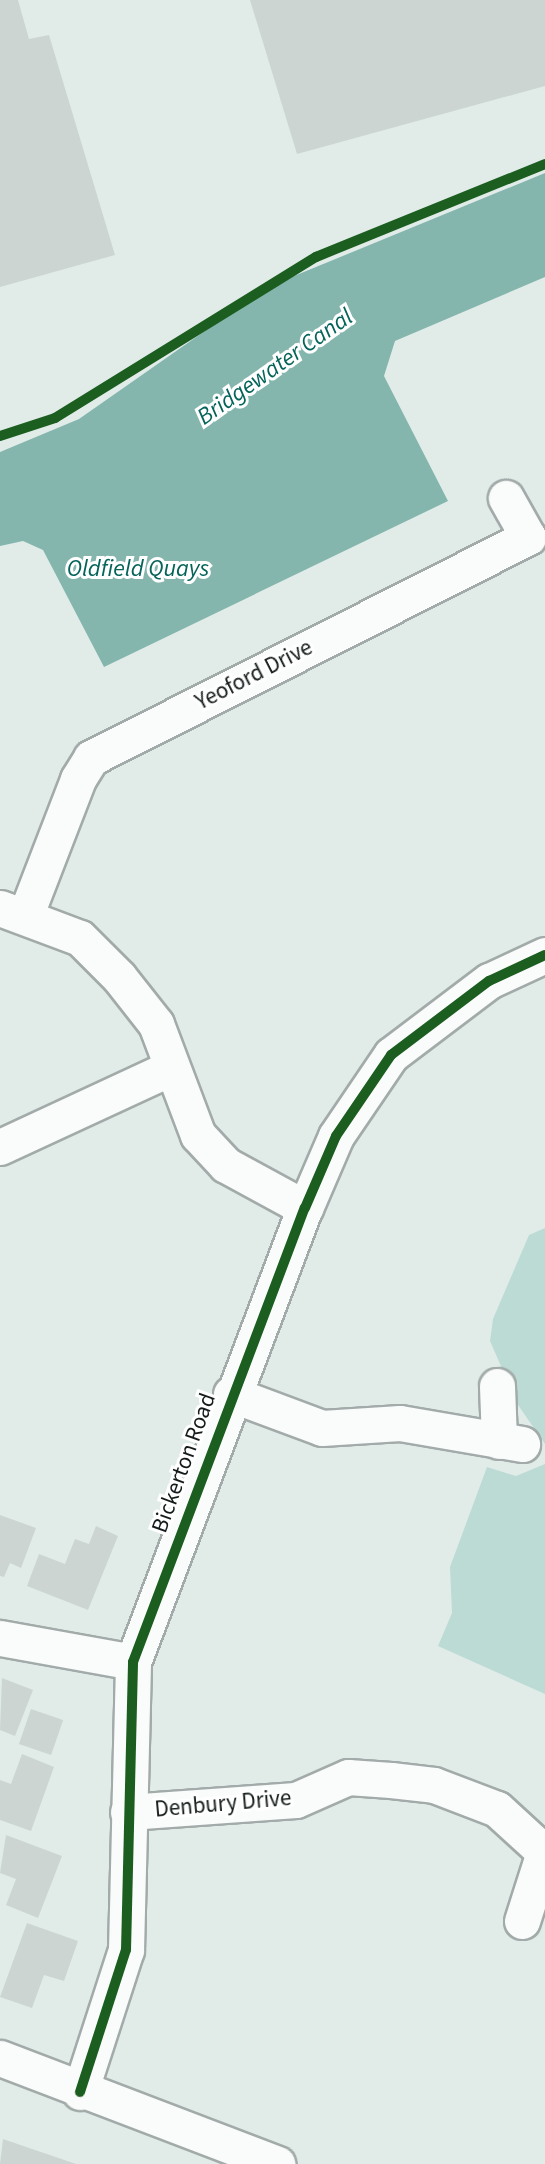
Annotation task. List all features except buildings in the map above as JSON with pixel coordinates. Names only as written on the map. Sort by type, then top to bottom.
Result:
[{"type":"street","name":"Yeoford Drive","points":[[13,911],[90,758],[528,537],[506,498]]},
{"type":"street","points":[[13,911],[80,938],[119,977],[156,1024],[170,1068],[198,1135],[226,1165],[304,1208]]},
{"type":"street","name":"Bickerton Road","points":[[80,2092],[126,1950],[133,1662],[304,1208],[336,1136],[391,1055],[489,981],[545,956]]},
{"type":"street","points":[[0,1147],[170,1068]]},
{"type":"street","points":[[232,1394],[321,1428],[400,1423],[510,1442],[497,1386]]},
{"type":"street","points":[[0,1637],[133,1662]]},
{"type":"street","name":"Denbury Drive","points":[[128,1812],[296,1800],[348,1777],[434,1785],[497,1809],[544,1852],[522,1921]]},
{"type":"street","points":[[0,2058],[80,2092],[277,2164]]},
{"type":"shaded area","points":[[545,1228],[545,1444],[518,1405],[490,1341],[493,1319],[529,1235]]},
{"type":"shaded area","points":[[545,1464],[545,1694],[438,1646],[452,1613],[450,1567],[487,1467],[516,1476]]},
{"type":"water","points":[[545,173],[545,277],[395,341],[384,376],[448,501],[104,667],[43,550],[23,541],[0,546],[0,452],[79,419],[232,312],[294,276]]},
{"type":"cycle path","points":[[0,436],[55,418],[316,257],[545,164]]},
{"type":"cycle path","points":[[80,2092],[126,1950],[133,1662],[305,1208],[336,1136],[391,1055],[489,981],[545,955]]},
{"type":"water label","name":"Bridgewater Canal","points":[[275,367]]},
{"type":"water label","name":"Oldfield Quays","points":[[138,569]]}]
